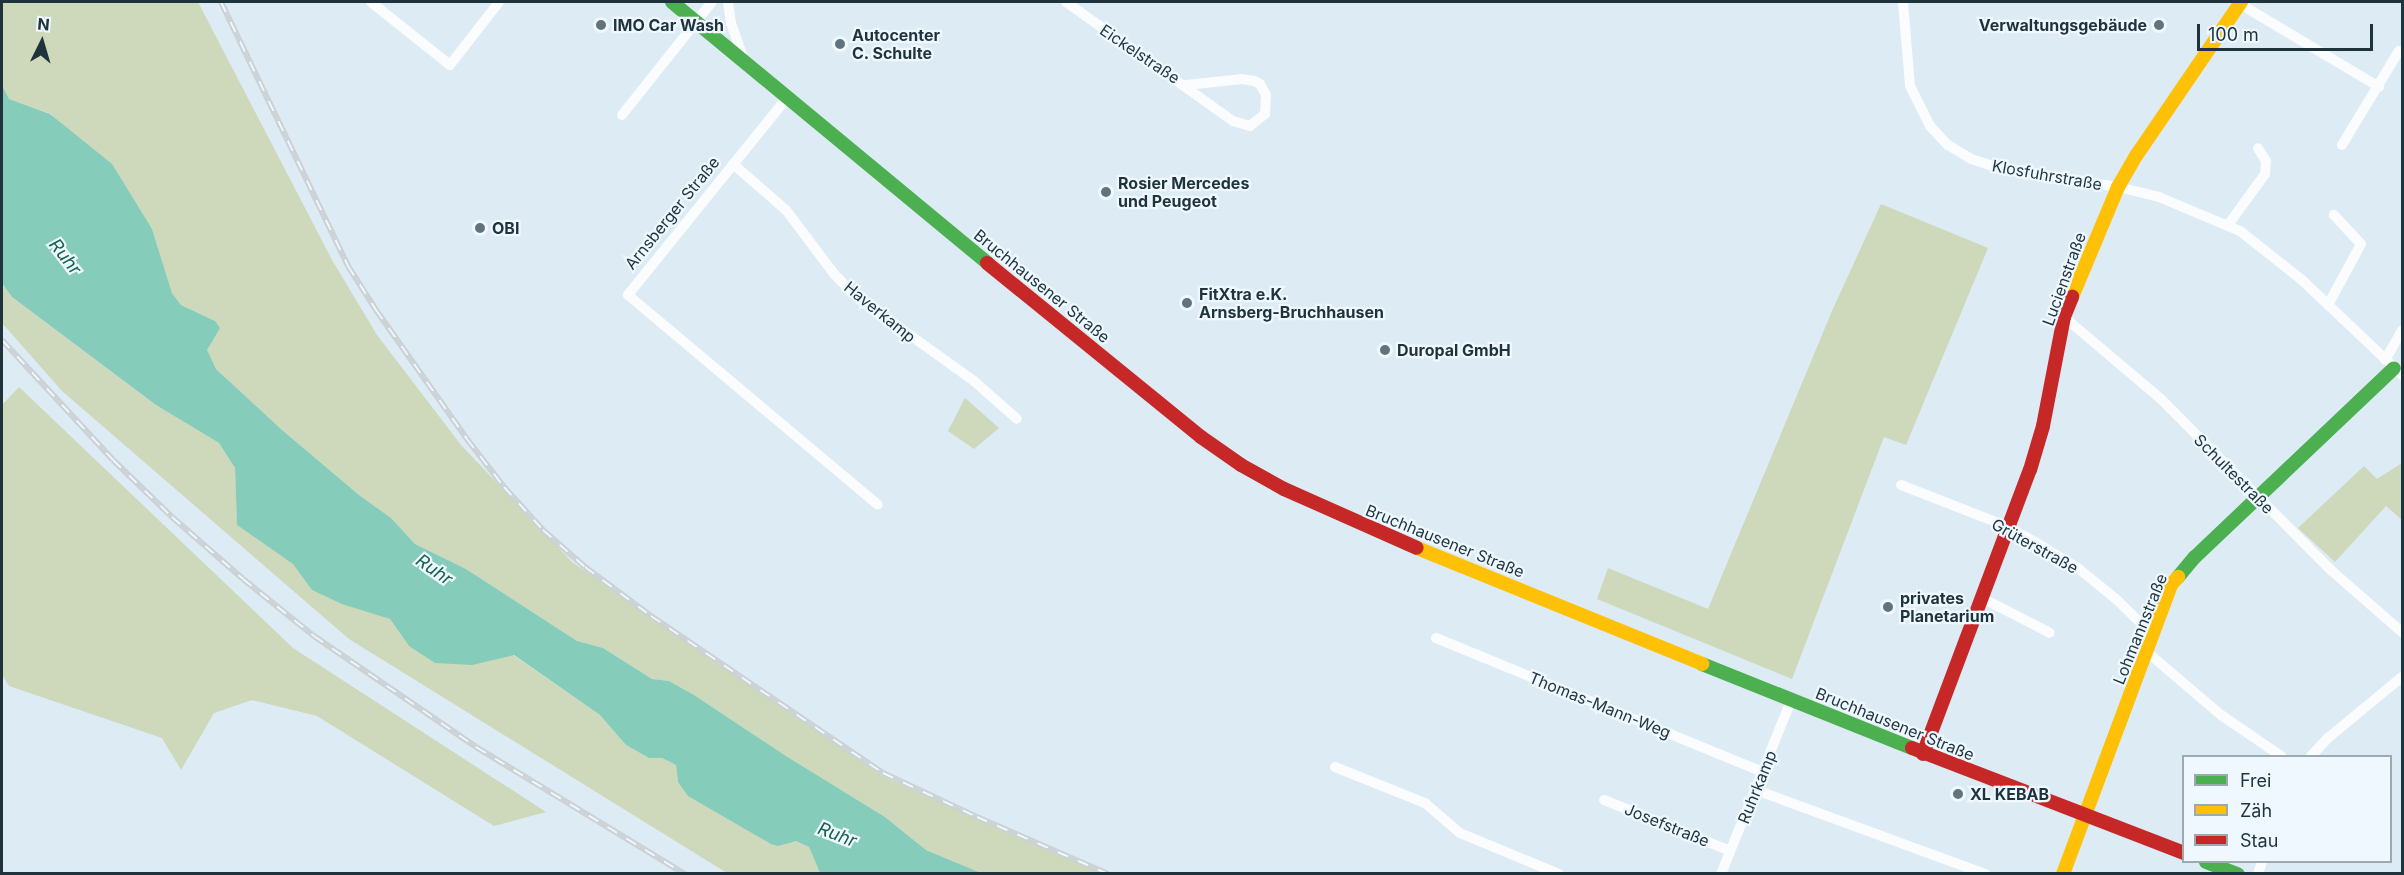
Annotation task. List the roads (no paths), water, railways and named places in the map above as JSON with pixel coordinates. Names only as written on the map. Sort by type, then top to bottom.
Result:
[{"type":"street","points":[[371,2],[450,65],[499,2]]},
{"type":"street","points":[[672,2],[697,20],[786,99]]},
{"type":"street","points":[[622,115],[712,2]]},
{"type":"street","points":[[728,2],[731,22],[746,63]]},
{"type":"street","name":"Eickelstraße","points":[[1066,2],[1127,48],[1186,85],[1239,124],[1250,126],[1265,114],[1266,95],[1260,84],[1254,81],[1242,79],[1186,85]]},
{"type":"street","name":"Klosfuhrstraße","points":[[1903,2],[1910,86],[1930,126],[1948,145],[1971,159],[1992,166],[2118,187],[2159,197],[2228,225],[2272,254],[2394,367]]},
{"type":"street","points":[[2240,3],[2379,87]]},
{"type":"street","name":"Lucienstraße","points":[[1923,754],[2009,527],[2043,426],[2064,317],[2118,187],[2138,153],[2240,3]]},
{"type":"street","points":[[2342,145],[2399,51]]},
{"type":"street","name":"Arnsberger Straße","points":[[786,99],[628,295],[878,505]]},
{"type":"street","name":"Bruchhausener Straße","points":[[786,99],[1201,437],[1241,465],[1284,489],[1384,534],[1791,701],[2085,817],[2182,852]]},
{"type":"street","points":[[2228,225],[2265,174],[2266,161],[2258,148]]},
{"type":"street","name":"Haverkamp","points":[[733,164],[786,210],[835,274],[857,297],[974,381],[1017,419]]},
{"type":"street","points":[[2328,305],[2361,244],[2334,215]]},
{"type":"street","name":"Schultestraße","points":[[2064,317],[2160,398],[2258,499],[2341,578],[2403,632]]},
{"type":"street","points":[[2394,367],[2403,330]]},
{"type":"street","name":"Lohmannstraße","points":[[2063,873],[2171,585],[2181,571],[2394,367]]},
{"type":"street","name":"Grüterstraße","points":[[1901,485],[2009,527],[2079,569],[2117,600],[2152,634]]},
{"type":"street","points":[[1983,598],[2050,633]]},
{"type":"street","name":"Thomas-Mann-Weg","points":[[1436,638],[1763,772]]},
{"type":"street","points":[[2147,652],[2221,716],[2280,755]]},
{"type":"street","points":[[2312,755],[2328,738],[2403,677]]},
{"type":"street","name":"Ruhrkamp","points":[[1721,873],[1791,701]]},
{"type":"street","points":[[1335,767],[1425,803],[1460,833],[1559,873]]},
{"type":"street","points":[[1756,790],[1985,873]]},
{"type":"street","name":"Josefstraße","points":[[1604,800],[1730,851]]},
{"type":"street","points":[[2211,863],[2238,873]]},
{"type":"water","name":"Ruhr","points":[[2,85],[9,99],[50,114],[112,164],[152,229],[172,293],[181,305],[215,321],[220,328],[207,350],[216,369],[282,430],[359,495],[391,518],[415,544],[466,569],[577,641],[603,648],[652,679],[669,681],[694,695],[786,756],[885,817],[926,850],[981,873],[820,873],[809,847],[796,841],[778,846],[771,844],[688,796],[678,782],[676,765],[662,758],[649,758],[626,745],[600,715],[514,655],[472,665],[435,663],[409,646],[390,619],[342,604],[312,590],[293,564],[237,525],[235,468],[219,443],[156,405],[12,297],[2,283]]},
{"type":"railway","points":[[221,2],[348,266],[376,310],[467,439],[504,487],[543,530],[585,567],[651,616],[883,773],[1108,874]]},
{"type":"railway","points":[[2,340],[113,460],[172,517],[243,579],[314,636],[476,747],[685,874]]},
{"type":"place","name":"IMO Car Wash","points":[[601,25]]},
{"type":"place","name":"Verwaltungsgebäude","points":[[2159,25]]},
{"type":"place","name":"Autocenter C. Schulte","points":[[840,44]]},
{"type":"place","name":"Rosier Mercedes und Peugeot","points":[[1106,192]]},
{"type":"place","name":"OBI","points":[[480,228]]},
{"type":"place","name":"FitXtra e.K. Arnsberg-Bruchhausen","points":[[1187,303]]},
{"type":"place","name":"Duropal GmbH","points":[[1385,350]]},
{"type":"place","name":"privates Planetarium","points":[[1888,607]]},
{"type":"place","name":"XL KEBAB","points":[[1958,794]]}]
